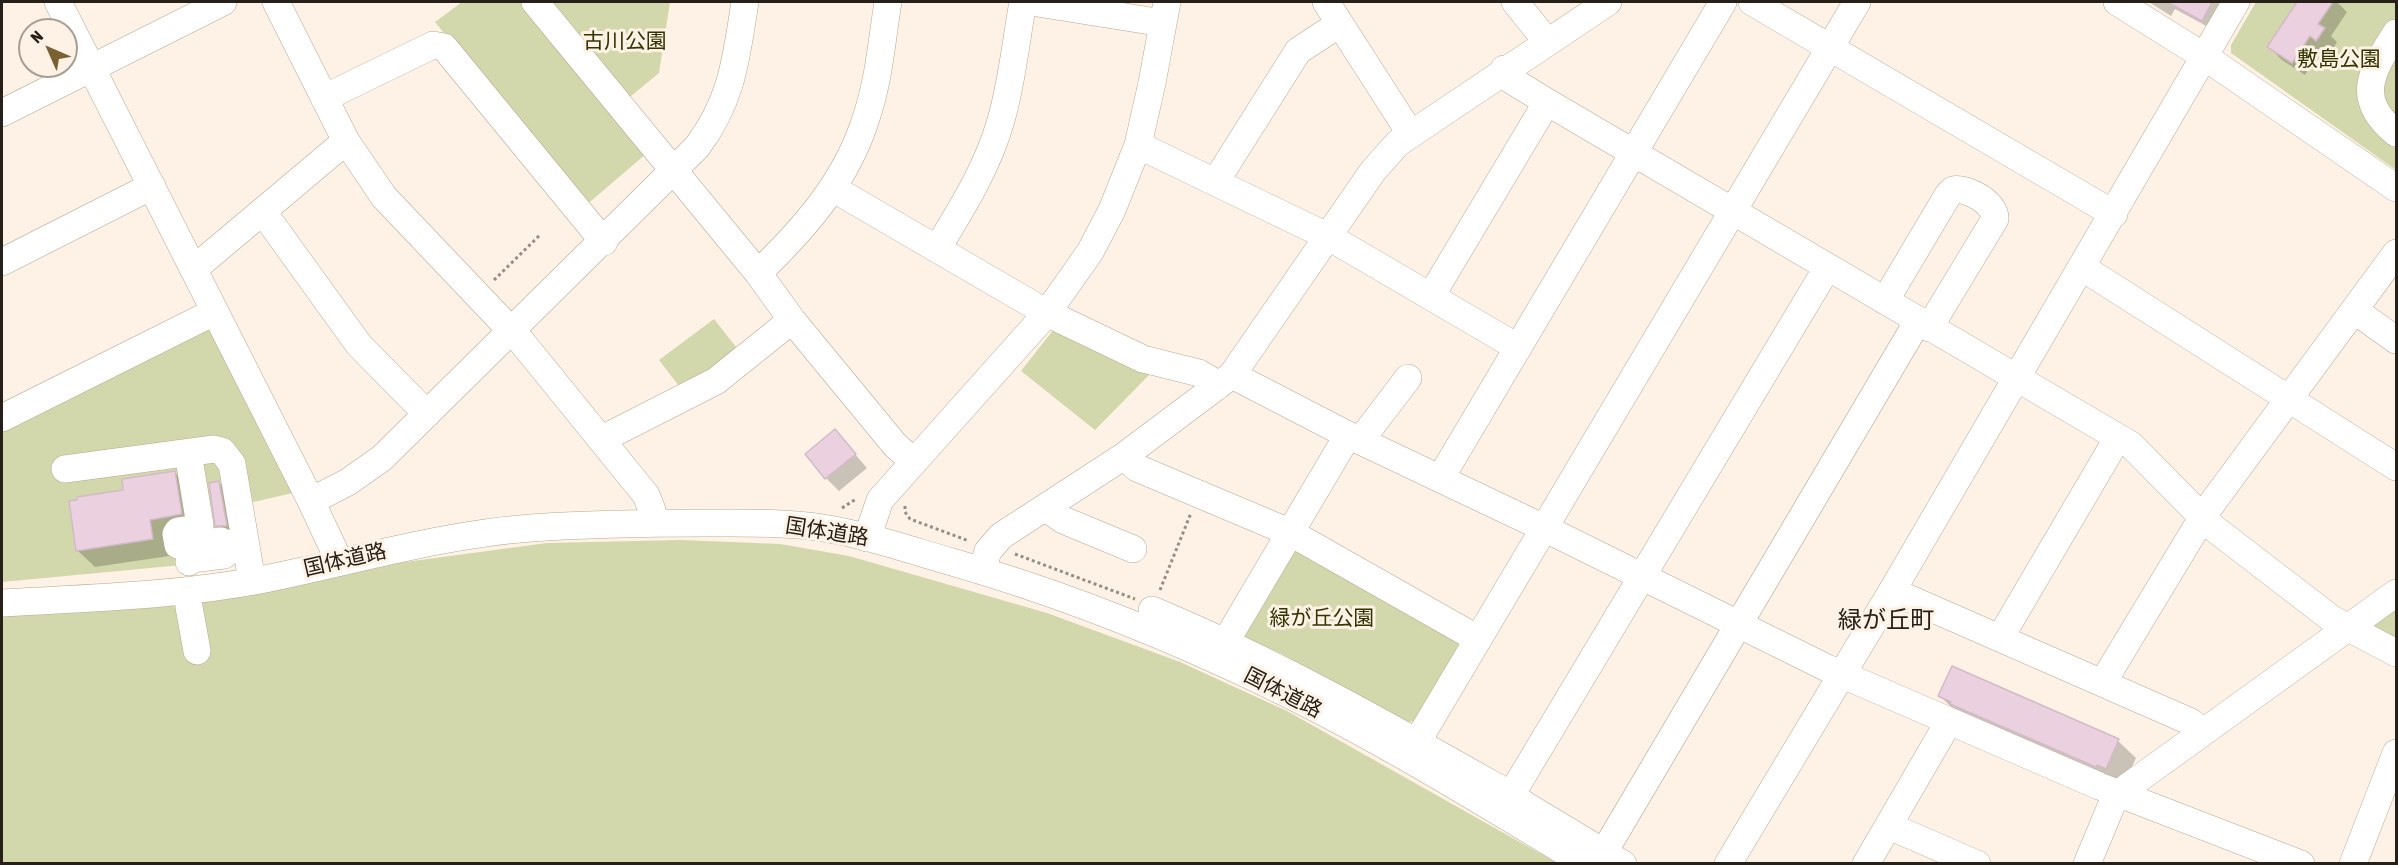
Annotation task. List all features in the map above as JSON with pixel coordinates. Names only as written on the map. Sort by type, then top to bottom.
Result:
[{"type":"street","points":[[58,2],[311,501],[334,550],[337,562]]},
{"type":"street","points":[[2,112],[223,2]]},
{"type":"street","points":[[276,2],[346,141],[384,197],[512,330],[646,495],[652,510],[653,523]]},
{"type":"street","points":[[535,2],[758,273],[792,320],[895,445],[914,462]]},
{"type":"street","points":[[311,501],[371,468],[604,242],[698,147],[717,118],[731,84],[745,2]]},
{"type":"street","points":[[758,273],[800,230],[834,189],[852,157],[868,114],[888,2]]},
{"type":"street","points":[[937,249],[978,179],[994,142],[1002,118],[1023,2]]},
{"type":"street","points":[[867,538],[880,500],[1047,313],[1075,276],[1112,210],[1138,145],[1165,12],[1031,2]]},
{"type":"street","points":[[1515,2],[1545,42]]},
{"type":"street","points":[[982,571],[988,551],[1001,536],[1124,456],[1224,381],[1387,153],[1410,133],[1608,2]]},
{"type":"street","points":[[1440,478],[1723,2]]},
{"type":"street","points":[[1752,2],[2114,214]]},
{"type":"street","points":[[1417,742],[1857,2]]},
{"type":"street","points":[[2117,2],[2205,57],[2397,188]]},
{"type":"street","points":[[1728,864],[2083,268],[2236,2]]},
{"type":"street","points":[[1216,181],[1298,51],[1333,13],[1410,133]]},
{"type":"street","points":[[2397,33],[2375,67],[2370,87],[2371,101],[2376,113],[2397,133]]},
{"type":"street","points":[[324,98],[434,45],[444,47],[604,242]]},
{"type":"street","points":[[1504,69],[1510,80],[1546,102],[2117,439],[2123,450],[2199,523],[2341,633],[2397,667]]},
{"type":"street","points":[[1431,296],[1546,102]]},
{"type":"street","points":[[192,267],[201,263],[346,141]]},
{"type":"street","points":[[1138,145],[1329,237],[1517,347]]},
{"type":"street","points":[[2,262],[152,186]]},
{"type":"street","points":[[1153,608],[1226,641],[1417,742],[1511,795],[1604,860],[1738,624],[1924,325],[1995,219],[1991,206],[1958,188],[1948,195],[1885,301]]},
{"type":"street","points":[[834,189],[1047,313],[1143,359],[1199,373],[1209,379],[1224,381],[1354,438],[1544,528],[1841,675],[2119,795],[2241,854],[2298,863]]},
{"type":"street","points":[[263,212],[359,345],[427,414]]},
{"type":"street","points":[[2103,682],[2199,523],[2397,253]]},
{"type":"street","points":[[1511,795],[1827,268]]},
{"type":"street","points":[[2083,268],[2397,467]]},
{"type":"street","points":[[2354,310],[2397,340]]},
{"type":"street","points":[[2,418],[214,312]]},
{"type":"street","points":[[603,441],[614,433],[716,381],[792,320]]},
{"type":"street","points":[[1226,641],[1291,533],[1354,438],[1408,378]]},
{"type":"street","points":[[2001,638],[2117,439]]},
{"type":"street","points":[[65,469],[214,449],[222,451],[229,458],[252,581]]},
{"type":"street","points":[[188,453],[200,525],[197,528],[178,531],[176,534],[178,545],[221,541],[227,544],[229,549],[224,555],[191,559],[189,562]]},
{"type":"street","points":[[1124,456],[1137,468],[1291,533],[1478,639]]},
{"type":"street","points":[[1049,505],[1053,513],[1064,520],[1133,549]]},
{"type":"street","name":"国体道路","points":[[2,603],[176,592],[252,581],[411,546],[491,532],[653,523],[780,524],[822,528],[867,538],[982,571],[1118,620],[1227,665],[1604,860]]},
{"type":"street","points":[[1892,591],[2191,722],[2202,732]]},
{"type":"street","points":[[2087,864],[2112,804],[2119,795],[2202,732],[2397,593]]},
{"type":"street","points":[[189,607],[197,651]]},
{"type":"street","points":[[2341,633],[2397,653]]},
{"type":"street","points":[[1866,864],[1948,723]]},
{"type":"street","points":[[2353,864],[2397,753]]},
{"type":"street","points":[[1889,826],[1977,864]]},
{"type":"path","points":[[478,296],[541,234]]},
{"type":"path","points":[[1009,552],[1066,572],[1153,608],[1198,494]]},
{"type":"path","points":[[906,503],[905,512],[910,519],[967,541],[977,541]]},
{"type":"green space","points":[[462,2],[525,2],[647,153],[584,207],[435,22]]},
{"type":"green space","name":"古川公園","points":[[544,2],[670,2],[659,73],[625,101]]},
{"type":"green space","name":"敷島公園","points":[[2256,2],[2396,2],[2396,170],[2231,53],[2231,45]]},
{"type":"green space","points":[[714,319],[740,352],[682,390],[659,360]]},
{"type":"green space","points":[[202,326],[215,331],[297,492],[249,503],[256,558],[2,582],[2,427]]},
{"type":"green space","points":[[1054,329],[1154,370],[1095,430],[1021,371]]},
{"type":"green space","points":[[680,540],[780,544],[849,556],[1047,613],[1180,662],[1287,711],[1557,863],[2,864],[2,616],[547,543]]},
{"type":"green space","name":"緑が丘公園","points":[[1299,546],[1457,639],[1460,649],[1417,721],[1406,722],[1280,653],[1245,638],[1244,628],[1291,550]]},
{"type":"green space","points":[[2396,602],[2396,647],[2368,623]]},
{"type":"building","points":[[2167,2],[2212,2],[2202,21]]},
{"type":"building","points":[[2297,2],[2333,2],[2318,24],[2325,28],[2316,41],[2310,36],[2292,63],[2267,47]]},
{"type":"building","points":[[835,429],[856,454],[825,479],[805,454]]},
{"type":"building","points":[[175,471],[182,514],[150,520],[153,539],[76,551],[69,501],[77,500],[77,497],[123,490],[122,479]]},
{"type":"building","points":[[219,481],[227,526],[215,526],[209,483]]},
{"type":"building","points":[[1952,666],[2119,739],[2106,769],[2097,765],[2096,767],[1950,704],[1951,702],[1938,696]]},
{"type":"district","name":"緑が丘町","points":[[1886,620]]}]
